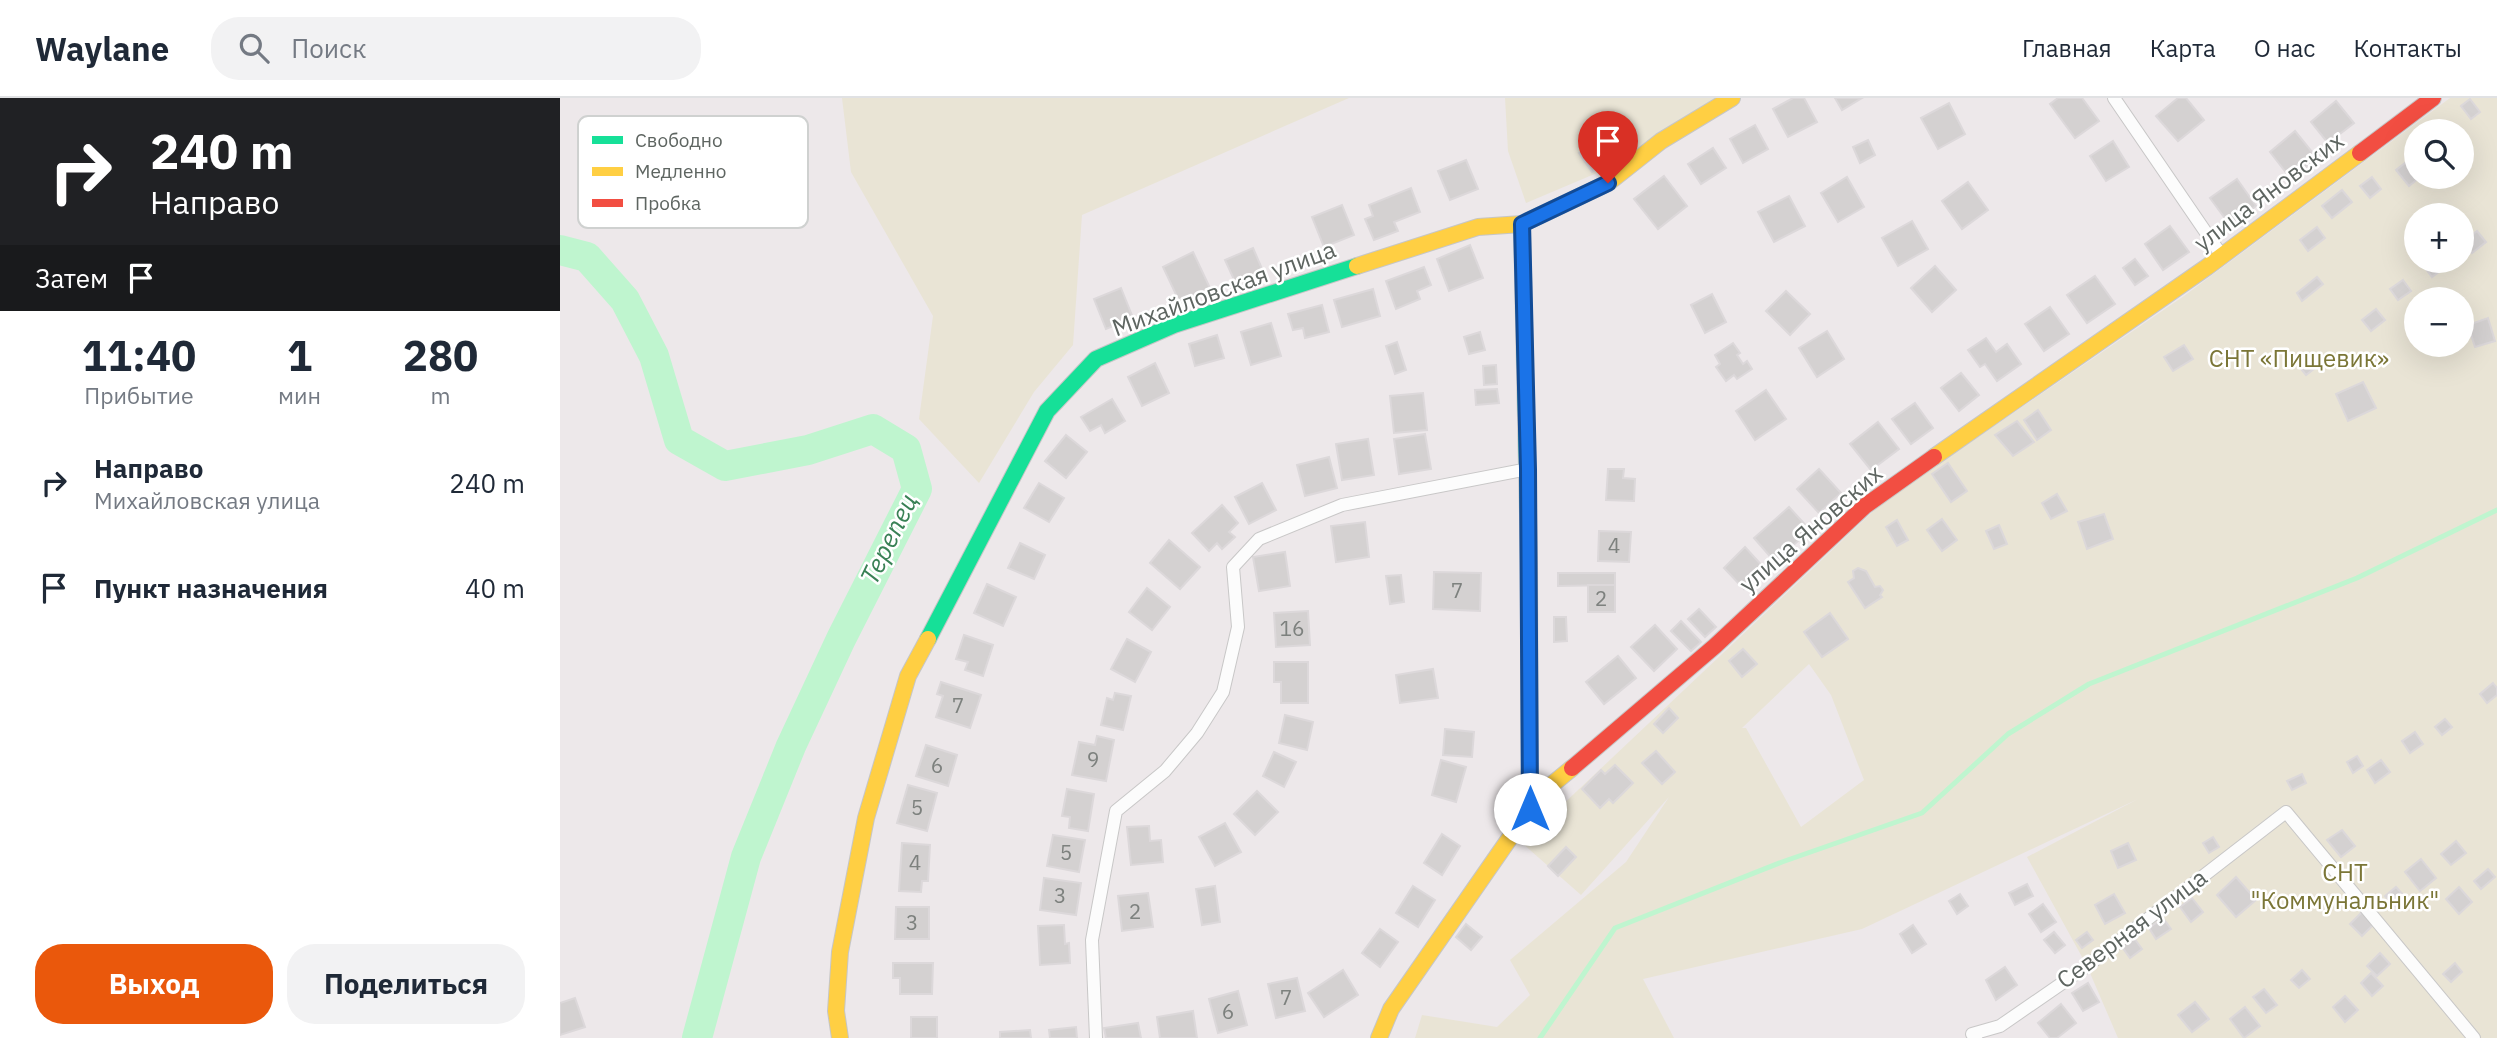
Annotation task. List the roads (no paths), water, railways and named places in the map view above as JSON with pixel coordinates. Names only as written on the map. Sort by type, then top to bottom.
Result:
[{"type":"street","name":"Михайловская улица","points":[[841,1038],[836,1011],[840,951],[866,818],[908,676],[1046,411],[1096,359],[1174,325],[1478,227],[1522,224],[1608,183],[1661,141],[1732,98]]},
{"type":"street","points":[[2114,98],[2222,256]]},
{"type":"street","name":"улица Яновских","points":[[1379,1038],[1391,1009],[1530,809],[1549,787],[1715,646],[1865,506],[2222,256],[2433,98]]},
{"type":"street","points":[[1522,224],[1528,469],[1530,809]]},
{"type":"street","points":[[1096,1038],[1092,940],[1116,811],[1165,771],[1197,733],[1223,692],[1238,627],[1234,568],[1259,539],[1342,505],[1528,469]]},
{"type":"street","name":"Северная улица","points":[[1974,1036],[2000,1026],[2087,966],[2286,812],[2474,1038]]},
{"type":"waterway","name":"Терепец","points":[[560,250],[587,257],[625,300],[654,356],[679,440],[725,466],[808,450],[873,429],[906,449],[917,489],[841,639],[791,746],[746,857],[697,1038]]},
{"type":"waterway","points":[[1540,1038],[1615,928],[1782,862],[1922,813],[2008,734],[2089,684],[2357,578],[2497,510]]},
{"type":"park label","name":"СНТ «Пищевик»","points":[[2299,359]]},
{"type":"park label","name":"СНТ \"Коммунальник\"","points":[[2345,887]]}]
